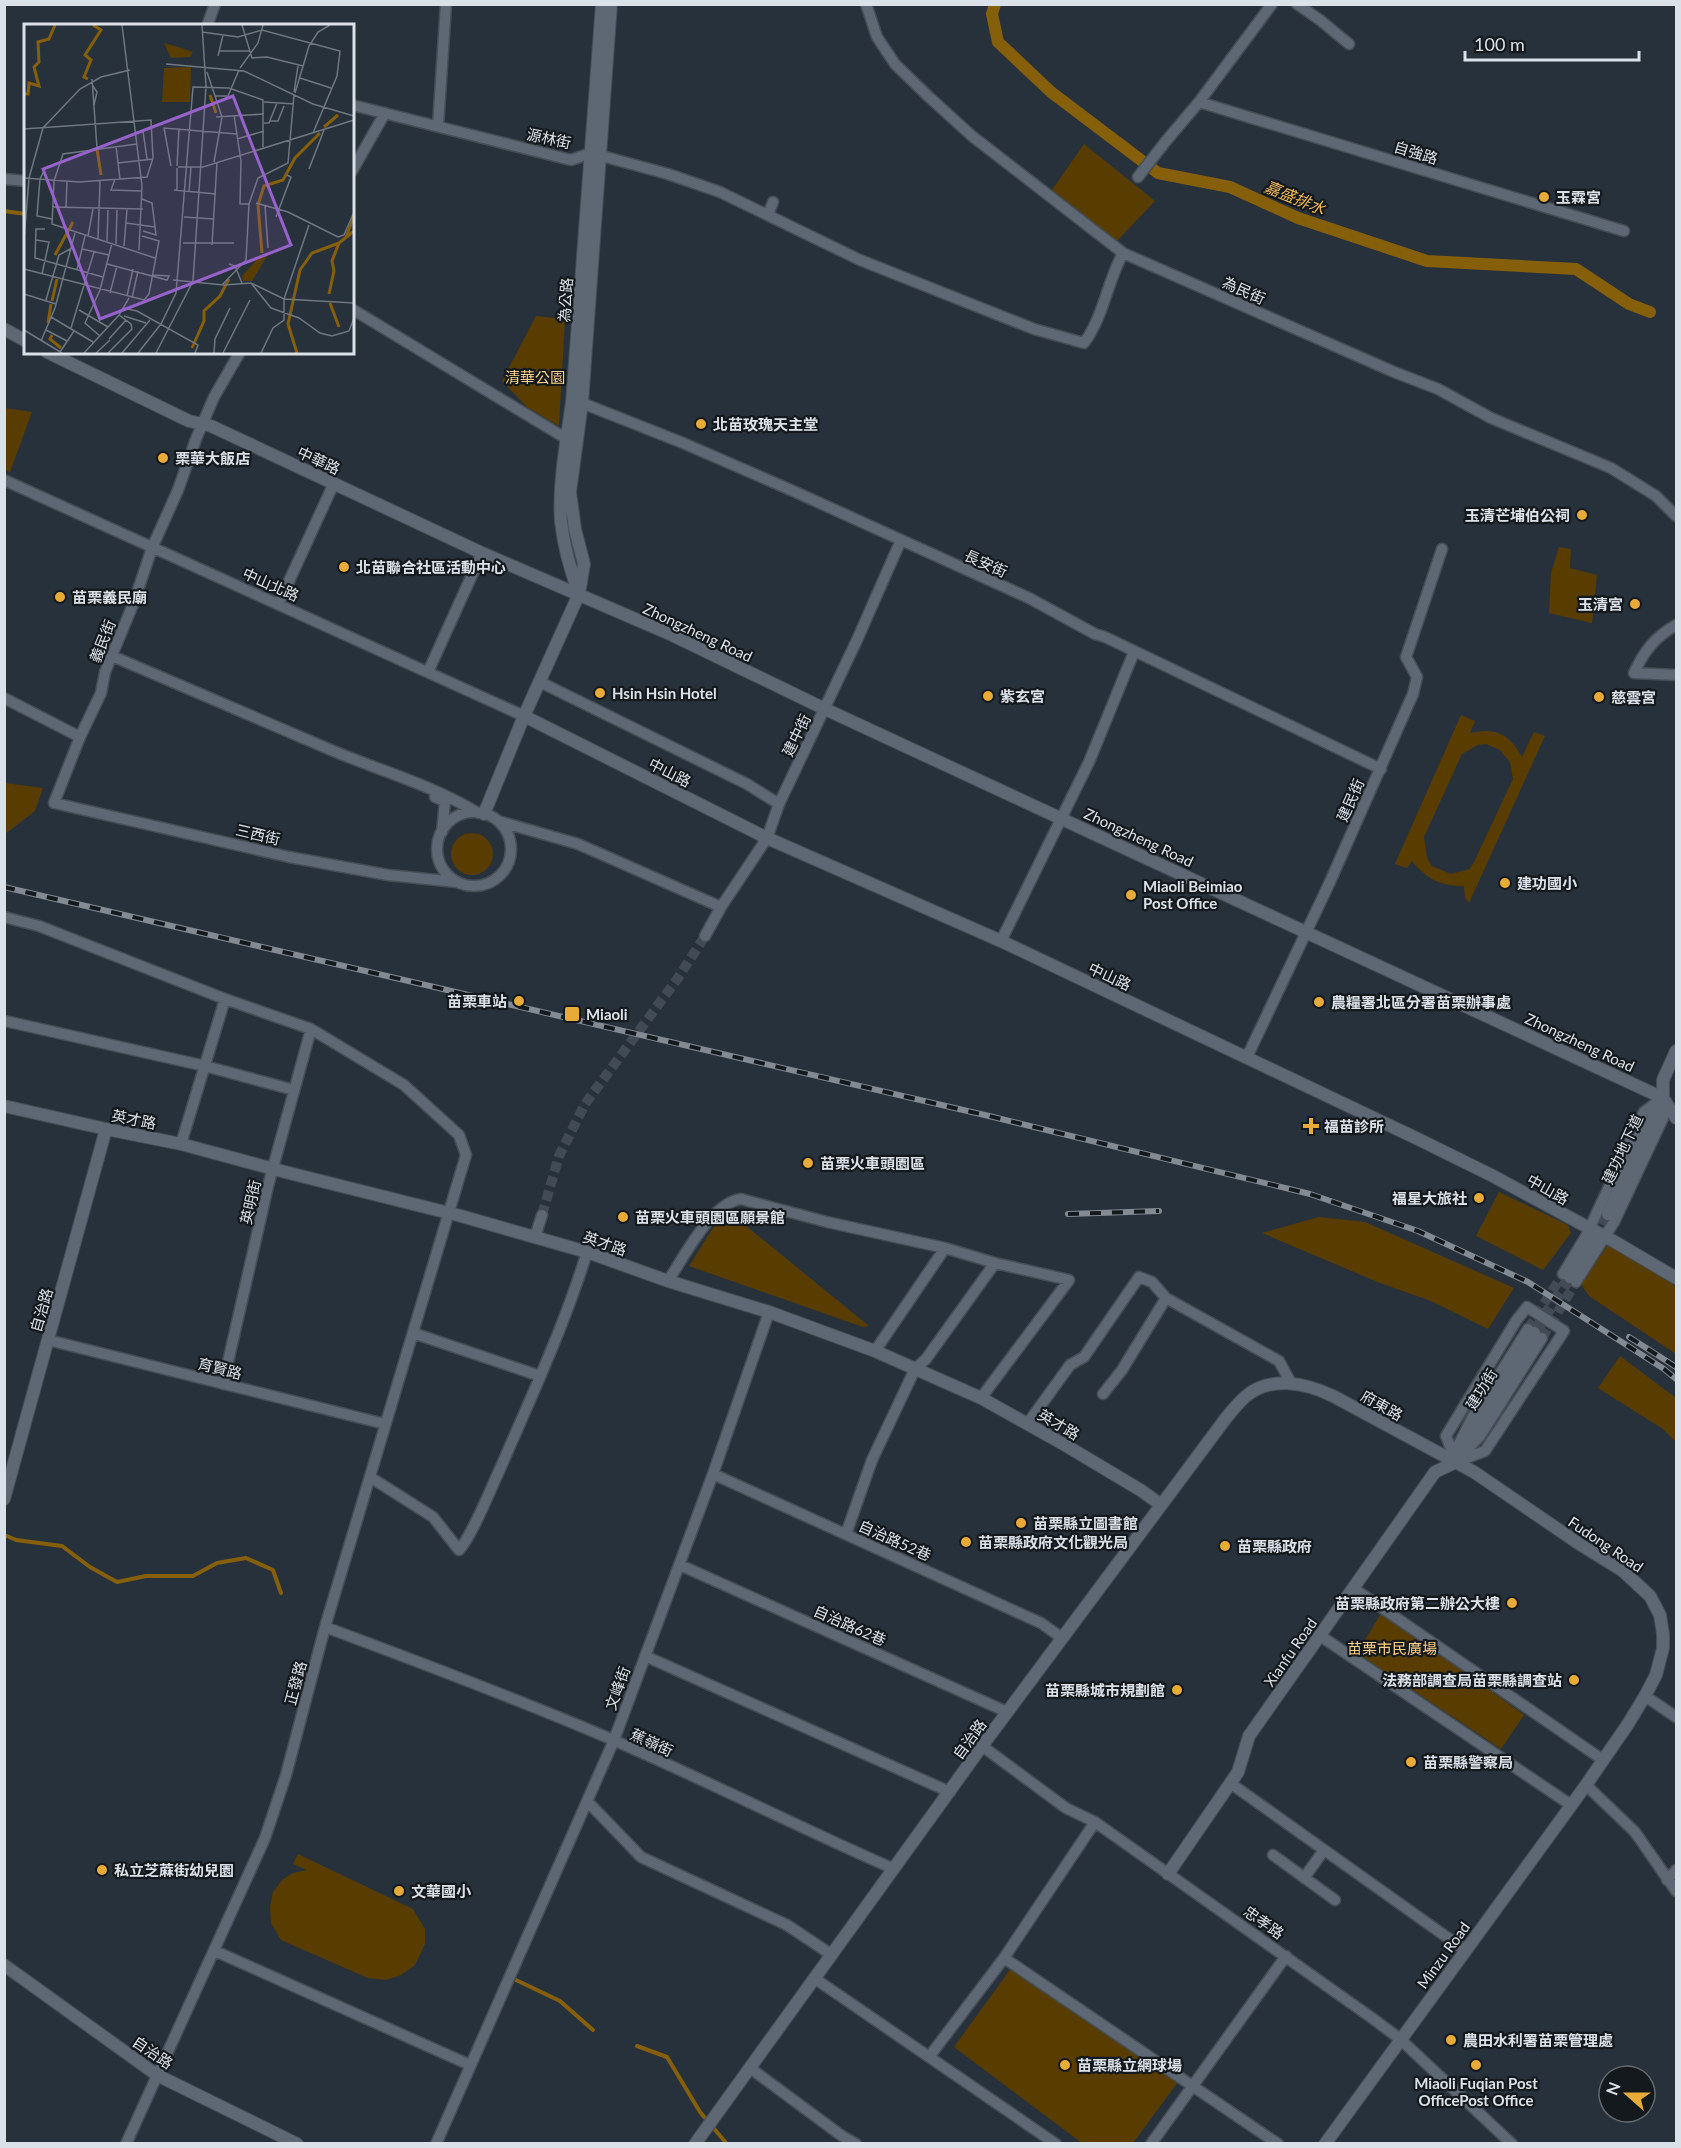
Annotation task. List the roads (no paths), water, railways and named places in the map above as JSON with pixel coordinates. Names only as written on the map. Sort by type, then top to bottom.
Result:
[{"type":"street","points":[[208,24],[215,4]]},
{"type":"street","points":[[438,126],[446,4]]},
{"type":"street","name":"為公路","points":[[596,154],[602,4]]},
{"type":"street","name":"為公路","points":[[579,594],[568,563],[561,520],[577,402],[596,154],[611,4]]},
{"type":"street","name":"為民街","points":[[866,4],[877,37],[895,64],[972,136],[1123,253],[1394,372],[1438,389],[1491,418],[1611,468],[1656,496],[1677,516]]},
{"type":"street","points":[[1138,177],[1199,102],[1272,4]]},
{"type":"street","points":[[1297,4],[1349,44]]},
{"type":"street","name":"自強路","points":[[1199,102],[1624,231]]},
{"type":"street","name":"源林街","points":[[354,105],[571,160],[596,154],[668,174],[720,192],[860,260],[1034,329],[1084,343],[1095,328],[1115,268],[1123,253]]},
{"type":"street","points":[[354,167],[385,113]]},
{"type":"street","points":[[4,179],[24,181]]},
{"type":"street","points":[[768,214],[773,202]]},
{"type":"street","points":[[354,310],[572,440]]},
{"type":"street","points":[[4,329],[24,340]]},
{"type":"street","name":"中華路","points":[[51,354],[189,421],[203,424],[482,553],[579,594]]},
{"type":"street","name":"義民街","points":[[54,803],[80,737],[101,693],[105,672],[134,602],[152,548],[178,490],[214,397],[239,354]]},
{"type":"street","name":"長安街","points":[[577,402],[683,443],[1029,598],[1095,634],[1381,769]]},
{"type":"street","name":"中山北路","points":[[4,480],[524,716]]},
{"type":"street","points":[[279,603],[334,483]]},
{"type":"street","name":"建中街","points":[[705,936],[721,907],[767,838],[779,804],[825,709],[901,540]]},
{"type":"street","name":"建民街","points":[[1247,1057],[1381,769],[1413,694],[1417,677],[1406,657],[1442,549]]},
{"type":"street","points":[[428,672],[482,553]]},
{"type":"street","points":[[481,813],[579,594]]},
{"type":"street","name":"Zhongzheng Road","points":[[579,594],[670,634],[825,709],[1663,1098]]},
{"type":"street","points":[[1677,626],[1649,645],[1634,673],[1677,675]]},
{"type":"street","points":[[1001,941],[1089,762],[1134,652]]},
{"type":"street","points":[[112,656],[334,751],[455,799],[498,821],[578,844],[721,907]]},
{"type":"street","points":[[540,682],[747,784],[779,804]]},
{"type":"street","points":[[4,698],[80,737]]},
{"type":"street","name":"中山路","points":[[524,716],[767,838],[1001,941],[1440,1149],[1589,1228],[1600,1239],[1677,1278]]},
{"type":"street","points":[[422,785],[432,795],[445,801],[442,832]]},
{"type":"street","name":"三西街","points":[[54,803],[289,857],[388,875],[456,882]]},
{"type":"street","points":[[481,813],[468,813],[448,823],[438,843],[441,865],[447,875],[456,882],[469,886],[481,886],[502,874],[511,852],[506,830],[498,821]]},
{"type":"street","name":"正發路","points":[[4,917],[39,926],[225,999],[310,1029],[404,1085],[459,1136],[466,1155],[325,1627],[286,1775],[265,1838],[126,2144]]},
{"type":"street","points":[[181,1144],[225,999]]},
{"type":"street","points":[[4,1020],[205,1066],[294,1090]]},
{"type":"street","name":"英明街","points":[[223,1384],[273,1169],[310,1029]]},
{"type":"street","points":[[1570,1278],[1600,1239],[1663,1118],[1662,1080],[1677,1051]]},
{"type":"street","points":[[1663,1098],[1677,1118]]},
{"type":"street","points":[[1570,1278],[1589,1228],[1644,1112],[1663,1098]]},
{"type":"street","name":"建功地下道","points":[[1608,1214],[1663,1098]]},
{"type":"street","name":"英才路","points":[[4,1106],[181,1144],[447,1213],[587,1252],[668,1281],[769,1312],[875,1351],[981,1398],[1028,1423],[1142,1491],[1161,1505]]},
{"type":"street","name":"自治路","points":[[4,1499],[106,1129]]},
{"type":"street","points":[[668,1281],[718,1209],[741,1198],[827,1222],[945,1248],[995,1263],[1069,1280],[981,1398]]},
{"type":"street","points":[[535,1237],[542,1215]]},
{"type":"street","points":[[875,1351],[945,1248]]},
{"type":"street","points":[[370,1477],[433,1517],[459,1550],[492,1488],[566,1314],[587,1252]]},
{"type":"street","points":[[846,1534],[872,1460],[915,1369],[926,1359],[995,1263]]},
{"type":"street","points":[[1028,1423],[1070,1365],[1084,1357],[1140,1277],[1152,1282],[1166,1298],[1279,1361],[1291,1383]]},
{"type":"street","points":[[1103,1394],[1122,1370],[1166,1298]]},
{"type":"street","points":[[1527,1307],[1564,1331],[1485,1451],[1456,1462],[1446,1436],[1516,1321],[1527,1307]]},
{"type":"street","name":"文峰街","points":[[436,2144],[614,1740],[680,1566],[769,1312]]},
{"type":"street","points":[[412,1333],[540,1376]]},
{"type":"street","name":"建功街","points":[[1456,1462],[1465,1443],[1535,1333]]},
{"type":"street","name":"育賢路","points":[[48,1340],[385,1424]]},
{"type":"street","name":"自治路","points":[[699,2139],[982,1746],[1226,1418],[1246,1396],[1268,1384],[1291,1383]]},
{"type":"street","name":"府東路","points":[[1291,1383],[1314,1387],[1333,1396],[1456,1462]]},
{"type":"street","name":"Xianfu Road","points":[[1168,1874],[1238,1772],[1249,1736],[1319,1635],[1436,1472],[1456,1462]]},
{"type":"street","name":"Fudong Road","points":[[1456,1462],[1623,1571],[1650,1596],[1660,1616],[1663,1648],[1656,1675],[1645,1696],[1586,1785]]},
{"type":"street","name":"自治路52巷","points":[[713,1474],[1041,1623],[1062,1638]]},
{"type":"street","name":"自治路62巷","points":[[680,1566],[1007,1712]]},
{"type":"street","points":[[1353,1588],[1603,1760]]},
{"type":"street","name":"蕉嶺街","points":[[325,1627],[435,1667],[614,1740],[894,1869]]},
{"type":"street","points":[[1319,1635],[1571,1804]]},
{"type":"street","points":[[645,1656],[950,1792]]},
{"type":"street","points":[[1645,1696],[1677,1717]]},
{"type":"street","name":"忠孝路","points":[[982,1746],[1066,1808],[1095,1822],[1400,2039],[1512,2144]]},
{"type":"street","points":[[1230,1783],[1465,1950]]},
{"type":"street","points":[[1586,1785],[1635,1832],[1677,1891]]},
{"type":"street","name":"Minzu Road","points":[[1326,2144],[1586,1785]]},
{"type":"street","points":[[587,1801],[641,1857],[779,1921],[832,1955]]},
{"type":"street","points":[[929,2057],[1004,1958],[1095,1822]]},
{"type":"street","points":[[1304,1878],[1324,1850]]},
{"type":"street","points":[[1273,1855],[1335,1900]]},
{"type":"street","points":[[1667,1880],[1677,1870]]},
{"type":"street","points":[[215,1951],[470,2065]]},
{"type":"street","points":[[1151,2144],[1286,1956]]},
{"type":"street","points":[[1004,1958],[1193,2084],[1278,2144]]},
{"type":"street","name":"自治路","points":[[4,1965],[157,2075],[297,2144]]},
{"type":"street","points":[[814,1978],[1056,2144]]},
{"type":"street","points":[[750,2068],[856,2144]]},
{"type":"waterway","name":"嘉盛排水","points":[[995,4],[992,14],[998,42],[1051,92],[1158,173],[1230,187],[1298,218],[1427,261],[1576,269],[1629,304],[1650,312]]},
{"type":"waterway","points":[[4,211],[24,214]]},
{"type":"waterway","points":[[7,1536],[16,1540],[62,1546],[90,1567],[117,1582],[146,1576],[193,1576],[217,1563],[246,1558],[273,1570],[281,1593]]},
{"type":"waterway","points":[[516,1980],[560,2001],[593,2030]]},
{"type":"waterway","points":[[637,2046],[667,2057],[700,2112],[727,2144]]},
{"type":"tunnel","points":[[542,1215],[559,1156],[585,1104],[678,978],[705,936]]},
{"type":"tunnel","points":[[1594,1241],[1608,1214]]},
{"type":"tunnel","points":[[1528,1329],[1563,1274]]},
{"type":"tunnel","points":[[1534,1333],[1570,1277]]},
{"type":"tunnel","points":[[1542,1338],[1576,1282]]},
{"type":"railway","points":[[4,887],[989,1116],[1310,1194],[1418,1231],[1528,1282],[1676,1379]]},
{"type":"railway","points":[[1068,1214],[1159,1211]]},
{"type":"railway","points":[[1629,1337],[1676,1367]]},
{"type":"place","name":"玉霖宮","points":[[1544,197]]},
{"type":"place","name":"北苗玫瑰天主堂","points":[[701,424]]},
{"type":"place","name":"栗華大飯店","points":[[163,458]]},
{"type":"place","name":"玉清芒埔伯公祠","points":[[1582,515]]},
{"type":"place","name":"北苗聯合社區活動中心","points":[[344,567]]},
{"type":"place","name":"苗栗義民廟","points":[[60,597]]},
{"type":"place","name":"玉清宮","points":[[1635,604]]},
{"type":"place","name":"Hsin Hsin Hotel","points":[[600,693]]},
{"type":"place","name":"紫玄宮","points":[[988,696]]},
{"type":"place","name":"慈雲宮","points":[[1599,697]]},
{"type":"place","name":"建功國小","points":[[1505,883]]},
{"type":"place","name":"Miaoli Beimiao Post Office","points":[[1131,895]]},
{"type":"place","name":"苗栗車站","points":[[519,1001]]},
{"type":"place","name":"農糧署北區分署苗栗辦事處","points":[[1319,1002]]},
{"type":"place","name":"Miaoli","points":[[572,1014]]},
{"type":"place","name":"福苗診所","points":[[1311,1126]]},
{"type":"place","name":"苗栗火車頭園區","points":[[808,1163]]},
{"type":"place","name":"福星大旅社","points":[[1479,1198]]},
{"type":"place","name":"苗栗火車頭園區願景館","points":[[623,1217]]},
{"type":"place","name":"苗栗縣立圖書館","points":[[1021,1523]]},
{"type":"place","name":"苗栗縣政府文化觀光局","points":[[966,1542]]},
{"type":"place","name":"苗栗縣政府","points":[[1225,1546]]},
{"type":"place","name":"苗栗縣政府第二辦公大樓","points":[[1512,1603]]},
{"type":"place","name":"法務部調查局苗栗縣調查站","points":[[1574,1680]]},
{"type":"place","name":"苗栗縣城市規劃館","points":[[1177,1690]]},
{"type":"place","name":"苗栗縣警察局","points":[[1411,1762]]},
{"type":"place","name":"私立芝蔴街幼兒園","points":[[102,1870]]},
{"type":"place","name":"文華國小","points":[[399,1891]]},
{"type":"place","name":"農田水利署苗栗管理處","points":[[1451,2040]]},
{"type":"place","name":"苗栗縣立網球場","points":[[1065,2065]]},
{"type":"place","name":"Miaoli Fuqian Post OfficePost Office","points":[[1476,2065]]},
{"type":"park label","name":"清華公園","points":[[535,377]]},
{"type":"park label","name":"苗栗市民廣場","points":[[1392,1648]]}]
